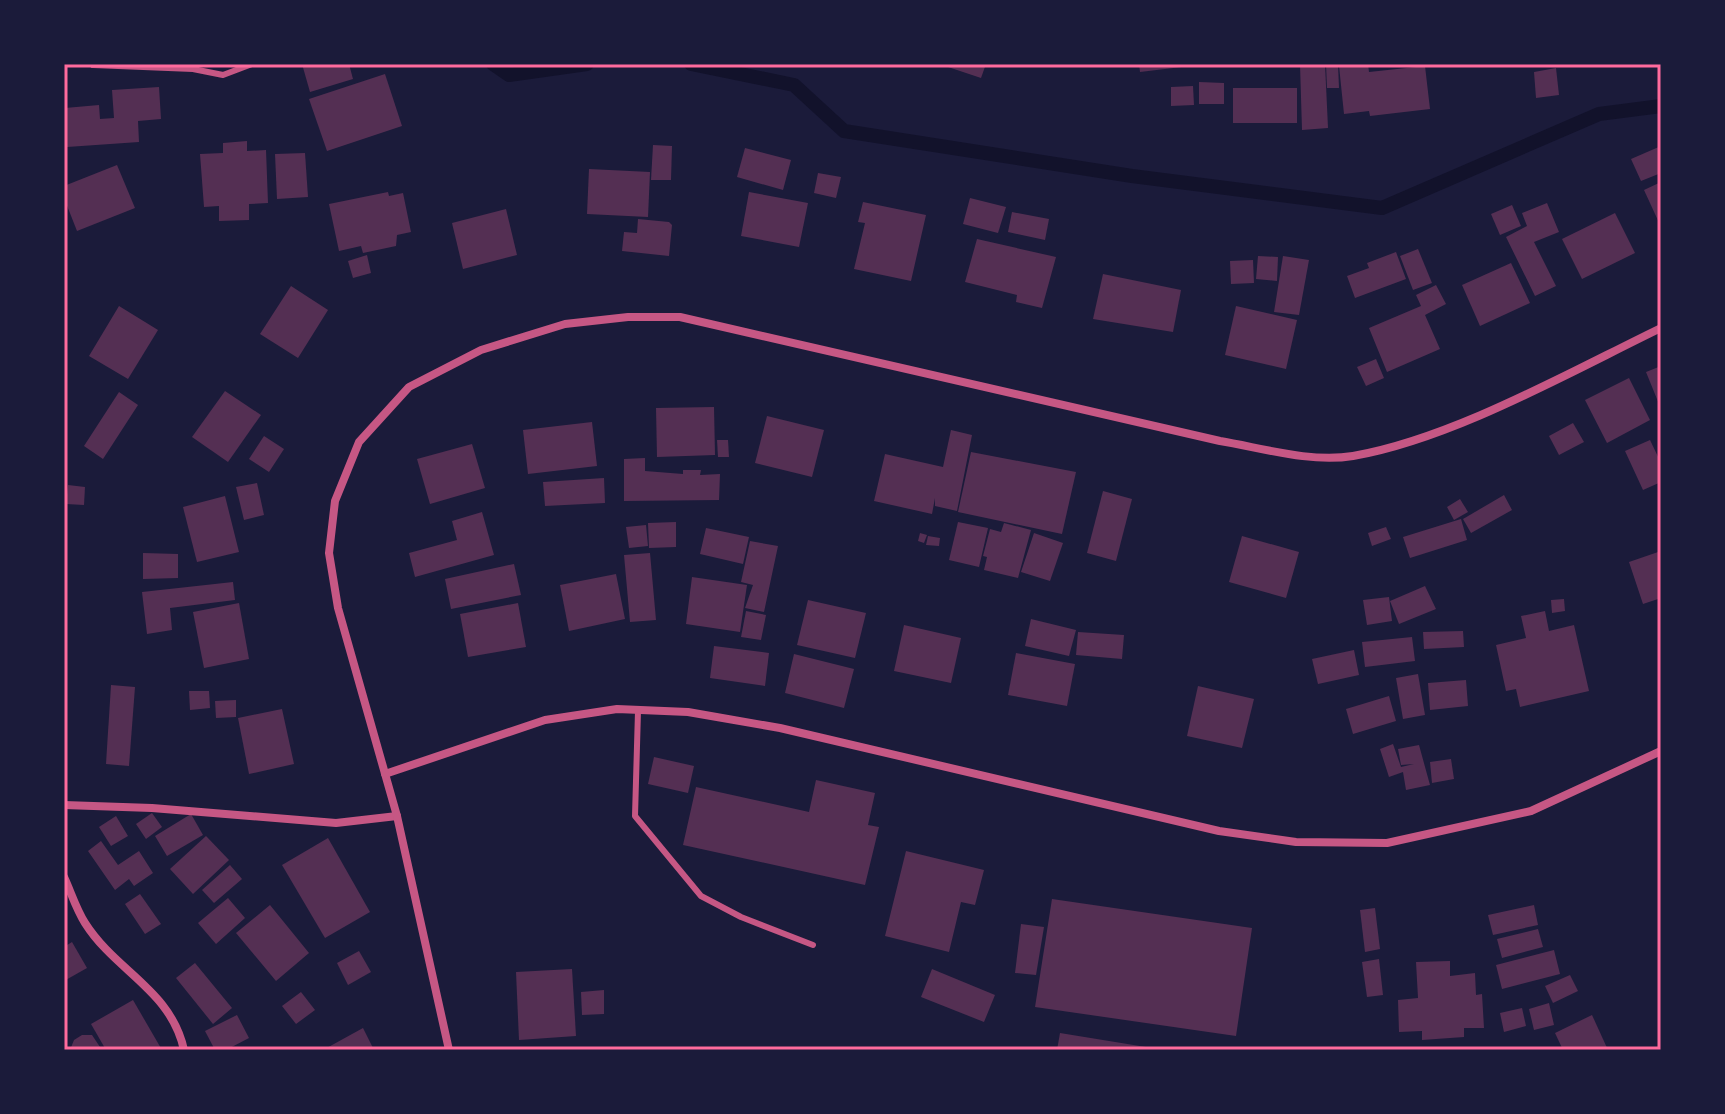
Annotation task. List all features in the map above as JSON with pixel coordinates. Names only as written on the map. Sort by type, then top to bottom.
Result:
[{"type":"street","points":[[449,1050],[397,816],[338,608],[329,553],[335,501],[359,442],[409,387],[481,350],[565,324],[628,317],[680,317],[1220,441],[1303,456],[1351,456],[1431,433],[1526,394],[1661,328]]},
{"type":"street","points":[[385,774],[545,720],[617,709],[688,712],[780,728],[1219,831],[1296,842],[1387,843],[1462,829],[1531,811],[1661,751]]},
{"type":"street","points":[[64,805],[152,808],[336,823],[397,816]]},
{"type":"street","points":[[64,877],[85,923],[118,961],[167,1006],[184,1050]]},
{"type":"lane","points":[[93,65],[193,69],[223,75],[252,64]]},
{"type":"lane","points":[[638,711],[635,816],[701,896],[741,917],[813,945]]},
{"type":"building","points":[[302,64],[349,64],[353,79],[310,92]]},
{"type":"building","points":[[949,64],[986,64],[981,78],[948,67]]},
{"type":"building","points":[[1139,64],[1190,64],[1190,66],[1140,72]]},
{"type":"building","points":[[1300,64],[1325,64],[1328,128],[1302,130]]},
{"type":"building","points":[[1326,64],[1338,64],[1339,88],[1327,88]]},
{"type":"building","points":[[1368,64],[1369,72],[1425,66],[1430,109],[1370,116],[1369,111],[1344,114],[1339,66]]},
{"type":"building","points":[[1556,68],[1559,95],[1536,98],[1534,72]]},
{"type":"building","points":[[385,74],[402,126],[327,151],[309,99]]},
{"type":"building","points":[[1199,82],[1224,83],[1224,104],[1199,104]]},
{"type":"building","points":[[1193,86],[1194,105],[1171,106],[1171,87]]},
{"type":"building","points":[[159,87],[161,119],[138,121],[139,142],[67,147],[65,108],[99,105],[100,119],[114,118],[112,90]]},
{"type":"building","points":[[1233,88],[1297,88],[1297,123],[1233,123]]},
{"type":"building","points":[[247,141],[247,151],[266,150],[268,203],[249,204],[249,220],[219,221],[219,206],[204,207],[200,154],[223,153],[223,143]]},
{"type":"building","points":[[653,145],[672,146],[671,180],[651,180]]},
{"type":"building","points":[[1661,146],[1661,173],[1641,181],[1631,159]]},
{"type":"building","points":[[745,148],[791,160],[783,190],[737,177]]},
{"type":"building","points":[[305,153],[308,197],[277,199],[275,154]]},
{"type":"building","points":[[117,165],[135,208],[77,231],[64,198],[64,186]]},
{"type":"building","points":[[589,169],[650,172],[648,217],[587,214]]},
{"type":"building","points":[[818,173],[841,177],[836,198],[814,193]]},
{"type":"building","points":[[1661,182],[1661,227],[1644,190]]},
{"type":"building","points":[[388,192],[389,196],[403,193],[411,232],[397,235],[396,246],[363,253],[361,246],[339,251],[329,204]]},
{"type":"building","points":[[749,192],[808,203],[799,247],[741,236]]},
{"type":"building","points":[[970,198],[1006,207],[998,233],[963,224]]},
{"type":"building","points":[[863,202],[926,215],[911,281],[854,269],[865,223],[858,222]]},
{"type":"building","points":[[1547,203],[1559,232],[1534,242],[1556,286],[1535,296],[1506,237],[1527,226],[1522,213]]},
{"type":"building","points":[[1512,205],[1521,226],[1500,235],[1491,214]]},
{"type":"building","points":[[506,209],[517,255],[463,269],[452,223]]},
{"type":"building","points":[[1012,212],[1049,219],[1045,240],[1008,232]]},
{"type":"building","points":[[1615,213],[1635,253],[1582,279],[1562,239]]},
{"type":"building","points":[[638,219],[669,222],[672,225],[669,256],[622,251],[624,232],[637,233]]},
{"type":"building","points":[[977,239],[1056,257],[1042,308],[1016,302],[1017,295],[965,282]]},
{"type":"building","points":[[1418,249],[1432,283],[1413,290],[1400,256]]},
{"type":"building","points":[[1396,252],[1406,279],[1355,298],[1347,276],[1369,268],[1367,263]]},
{"type":"building","points":[[367,255],[371,273],[353,278],[348,261]]},
{"type":"building","points":[[1258,256],[1278,257],[1277,281],[1256,279]]},
{"type":"building","points":[[1283,256],[1309,260],[1299,315],[1274,312]]},
{"type":"building","points":[[1253,260],[1254,283],[1231,284],[1230,261]]},
{"type":"building","points":[[1511,263],[1530,303],[1480,326],[1462,285]]},
{"type":"building","points":[[1103,274],[1181,290],[1173,332],[1093,319]]},
{"type":"building","points":[[1436,285],[1446,304],[1425,315],[1440,349],[1387,372],[1369,328],[1421,306],[1416,295]]},
{"type":"building","points":[[291,286],[328,310],[298,358],[260,334]]},
{"type":"building","points":[[119,306],[158,330],[128,379],[89,356]]},
{"type":"building","points":[[1236,306],[1297,320],[1286,369],[1225,355]]},
{"type":"building","points":[[1376,359],[1384,378],[1366,386],[1357,367]]},
{"type":"building","points":[[1661,366],[1661,409],[1646,372]]},
{"type":"building","points":[[1629,378],[1650,420],[1607,443],[1585,400]]},
{"type":"building","points":[[225,391],[261,415],[228,462],[192,437]]},
{"type":"building","points":[[119,392],[138,405],[103,459],[84,446]]},
{"type":"building","points":[[714,407],[715,455],[657,457],[656,408]]},
{"type":"building","points":[[767,416],[824,430],[812,477],[755,463]]},
{"type":"building","points":[[592,422],[597,466],[528,474],[523,430]]},
{"type":"building","points":[[1573,423],[1584,442],[1559,455],[1549,436]]},
{"type":"building","points":[[951,430],[972,435],[957,511],[935,506],[935,498],[932,514],[874,501],[885,454],[943,467]]},
{"type":"building","points":[[264,436],[284,449],[269,472],[249,459]]},
{"type":"building","points":[[717,440],[728,440],[729,457],[718,457]]},
{"type":"building","points":[[1650,440],[1661,463],[1661,482],[1643,490],[1625,451]]},
{"type":"building","points":[[472,444],[485,488],[430,504],[417,459]]},
{"type":"building","points":[[971,452],[1076,472],[1062,534],[958,512]]},
{"type":"building","points":[[645,458],[645,471],[683,474],[683,470],[701,470],[700,475],[720,474],[719,500],[624,501],[624,459]]},
{"type":"building","points":[[604,478],[605,503],[545,506],[543,482]]},
{"type":"building","points":[[257,483],[264,515],[244,520],[236,487]]},
{"type":"building","points":[[68,485],[85,487],[84,505],[66,504]]},
{"type":"building","points":[[1103,491],[1132,499],[1116,561],[1087,553]]},
{"type":"building","points":[[1504,495],[1512,510],[1471,533],[1463,519]]},
{"type":"building","points":[[225,496],[239,552],[197,562],[183,507]]},
{"type":"building","points":[[1460,499],[1468,512],[1454,520],[1447,507]]},
{"type":"building","points":[[482,512],[494,555],[415,577],[409,553],[457,540],[452,521]]},
{"type":"building","points":[[1461,519],[1467,540],[1410,558],[1403,537]]},
{"type":"building","points":[[676,522],[676,547],[649,548],[648,523]]},
{"type":"building","points":[[958,522],[988,528],[979,567],[949,560]]},
{"type":"building","points":[[1004,523],[1031,530],[1018,578],[984,570],[987,557],[983,556],[990,529],[1001,532]]},
{"type":"building","points":[[646,525],[648,546],[629,548],[626,527]]},
{"type":"building","points":[[1386,527],[1391,539],[1372,546],[1368,533]]},
{"type":"building","points":[[706,528],[749,537],[743,564],[700,554]]},
{"type":"building","points":[[920,533],[927,535],[924,543],[918,541]]},
{"type":"building","points":[[1034,533],[1063,543],[1050,581],[1021,572]]},
{"type":"building","points":[[928,536],[940,538],[939,546],[926,545]]},
{"type":"building","points":[[1242,536],[1299,552],[1286,598],[1229,582]]},
{"type":"building","points":[[750,541],[778,546],[764,612],[745,608],[753,585],[741,582]]},
{"type":"building","points":[[1661,551],[1661,598],[1643,604],[1629,562]]},
{"type":"building","points":[[143,553],[178,554],[178,578],[143,579]]},
{"type":"building","points":[[650,553],[656,620],[630,622],[624,555]]},
{"type":"building","points":[[514,564],[521,595],[451,609],[445,579]]},
{"type":"building","points":[[616,574],[625,619],[569,631],[560,585]]},
{"type":"building","points":[[692,577],[747,585],[740,632],[686,624]]},
{"type":"building","points":[[233,582],[235,600],[170,608],[172,630],[147,634],[142,592]]},
{"type":"building","points":[[1425,586],[1436,609],[1399,624],[1390,601]]},
{"type":"building","points":[[1389,597],[1392,621],[1367,625],[1363,600]]},
{"type":"building","points":[[1564,599],[1565,611],[1552,613],[1551,600]]},
{"type":"building","points":[[808,600],[866,613],[855,658],[797,645]]},
{"type":"building","points":[[239,603],[249,659],[204,668],[193,612]]},
{"type":"building","points":[[518,603],[526,647],[468,657],[460,614]]},
{"type":"building","points":[[746,611],[766,615],[761,640],[741,637]]},
{"type":"building","points":[[1545,611],[1549,631],[1574,625],[1589,691],[1520,707],[1516,689],[1506,691],[1496,645],[1526,638],[1521,616]]},
{"type":"building","points":[[1031,619],[1076,630],[1069,656],[1025,646]]},
{"type":"building","points":[[904,625],[961,638],[951,683],[894,671]]},
{"type":"building","points":[[1463,631],[1464,647],[1424,649],[1423,632]]},
{"type":"building","points":[[1078,632],[1124,635],[1122,659],[1076,655]]},
{"type":"building","points":[[1412,637],[1415,661],[1365,667],[1362,642]]},
{"type":"building","points":[[714,646],[769,653],[765,686],[710,678]]},
{"type":"building","points":[[1354,650],[1359,675],[1318,684],[1312,659]]},
{"type":"building","points":[[1016,653],[1075,664],[1067,706],[1008,695]]},
{"type":"building","points":[[794,654],[854,669],[844,708],[785,693]]},
{"type":"building","points":[[1418,674],[1425,715],[1403,719],[1396,678]]},
{"type":"building","points":[[1466,680],[1468,706],[1430,710],[1428,683]]},
{"type":"building","points":[[111,685],[135,687],[129,766],[106,764]]},
{"type":"building","points":[[1198,686],[1254,699],[1242,748],[1187,736]]},
{"type":"building","points":[[189,691],[209,691],[210,708],[190,710]]},
{"type":"building","points":[[1389,696],[1396,721],[1353,734],[1346,709]]},
{"type":"building","points":[[236,700],[236,717],[216,718],[215,701]]},
{"type":"building","points":[[282,709],[294,764],[249,774],[238,718]]},
{"type":"building","points":[[1393,744],[1401,767],[1414,764],[1401,765],[1398,749],[1419,745],[1430,785],[1406,790],[1403,772],[1389,777],[1380,749]]},
{"type":"building","points":[[654,757],[694,766],[688,793],[648,784]]},
{"type":"building","points":[[1451,759],[1454,779],[1432,783],[1430,762]]},
{"type":"building","points":[[816,780],[875,793],[868,825],[879,827],[865,885],[683,845],[696,787],[809,812]]},
{"type":"building","points":[[152,813],[162,827],[146,839],[136,824]]},
{"type":"building","points":[[191,814],[203,835],[167,856],[155,836]]},
{"type":"building","points":[[116,816],[128,836],[111,846],[99,827]]},
{"type":"building","points":[[206,836],[229,860],[193,894],[170,869]]},
{"type":"building","points":[[328,838],[370,912],[325,938],[282,865]]},
{"type":"building","points":[[101,841],[118,865],[139,851],[153,873],[134,886],[129,879],[115,890],[88,851]]},
{"type":"building","points":[[906,851],[984,870],[975,905],[961,902],[949,952],[885,936]]},
{"type":"building","points":[[230,865],[242,879],[214,903],[202,890]]},
{"type":"building","points":[[140,894],[161,924],[145,934],[125,904]]},
{"type":"building","points":[[228,898],[245,918],[216,944],[198,923]]},
{"type":"building","points":[[1052,899],[1252,928],[1236,1036],[1035,1007]]},
{"type":"building","points":[[270,905],[309,953],[276,981],[236,933]]},
{"type":"building","points":[[1534,905],[1538,925],[1493,935],[1488,915]]},
{"type":"building","points":[[1375,908],[1380,949],[1365,952],[1360,910]]},
{"type":"building","points":[[1021,924],[1044,927],[1036,975],[1015,973]]},
{"type":"building","points":[[1538,929],[1543,947],[1502,958],[1497,939]]},
{"type":"building","points":[[72,942],[87,968],[64,981],[64,947]]},
{"type":"building","points":[[1554,950],[1560,974],[1502,989],[1496,965]]},
{"type":"building","points":[[359,951],[371,972],[348,985],[337,963]]},
{"type":"building","points":[[1379,959],[1383,995],[1367,997],[1362,962]]},
{"type":"building","points":[[1450,961],[1450,976],[1475,973],[1476,995],[1482,994],[1484,1028],[1464,1028],[1464,1037],[1422,1040],[1422,1031],[1399,1032],[1398,1000],[1418,998],[1416,962]]},
{"type":"building","points":[[195,963],[232,1008],[213,1024],[176,978]]},
{"type":"building","points":[[572,969],[576,1036],[519,1040],[516,972]]},
{"type":"building","points":[[932,969],[995,995],[984,1022],[921,997]]},
{"type":"building","points":[[1570,975],[1578,991],[1553,1003],[1545,986]]},
{"type":"building","points":[[604,990],[604,1014],[582,1015],[581,992]]},
{"type":"building","points":[[301,992],[315,1010],[296,1024],[282,1006]]},
{"type":"building","points":[[133,1000],[162,1050],[106,1050],[91,1024]]},
{"type":"building","points":[[1549,1003],[1554,1025],[1534,1030],[1529,1009]]},
{"type":"building","points":[[1522,1008],[1526,1026],[1504,1032],[1500,1013]]},
{"type":"building","points":[[237,1015],[249,1038],[226,1050],[215,1050],[205,1031]]},
{"type":"building","points":[[1592,1015],[1608,1050],[1563,1050],[1555,1033]]},
{"type":"building","points":[[363,1028],[374,1050],[323,1050]]},
{"type":"building","points":[[1060,1033],[1152,1048],[1152,1050],[1057,1050]]},
{"type":"building","points":[[82,1035],[92,1035],[102,1050],[70,1050],[74,1040]]},
{"type":"waterway","points":[[493,64],[509,75],[587,64]]},
{"type":"waterway","points":[[691,64],[794,85],[844,131],[1132,176],[1382,208],[1599,114],[1661,106]]}]
